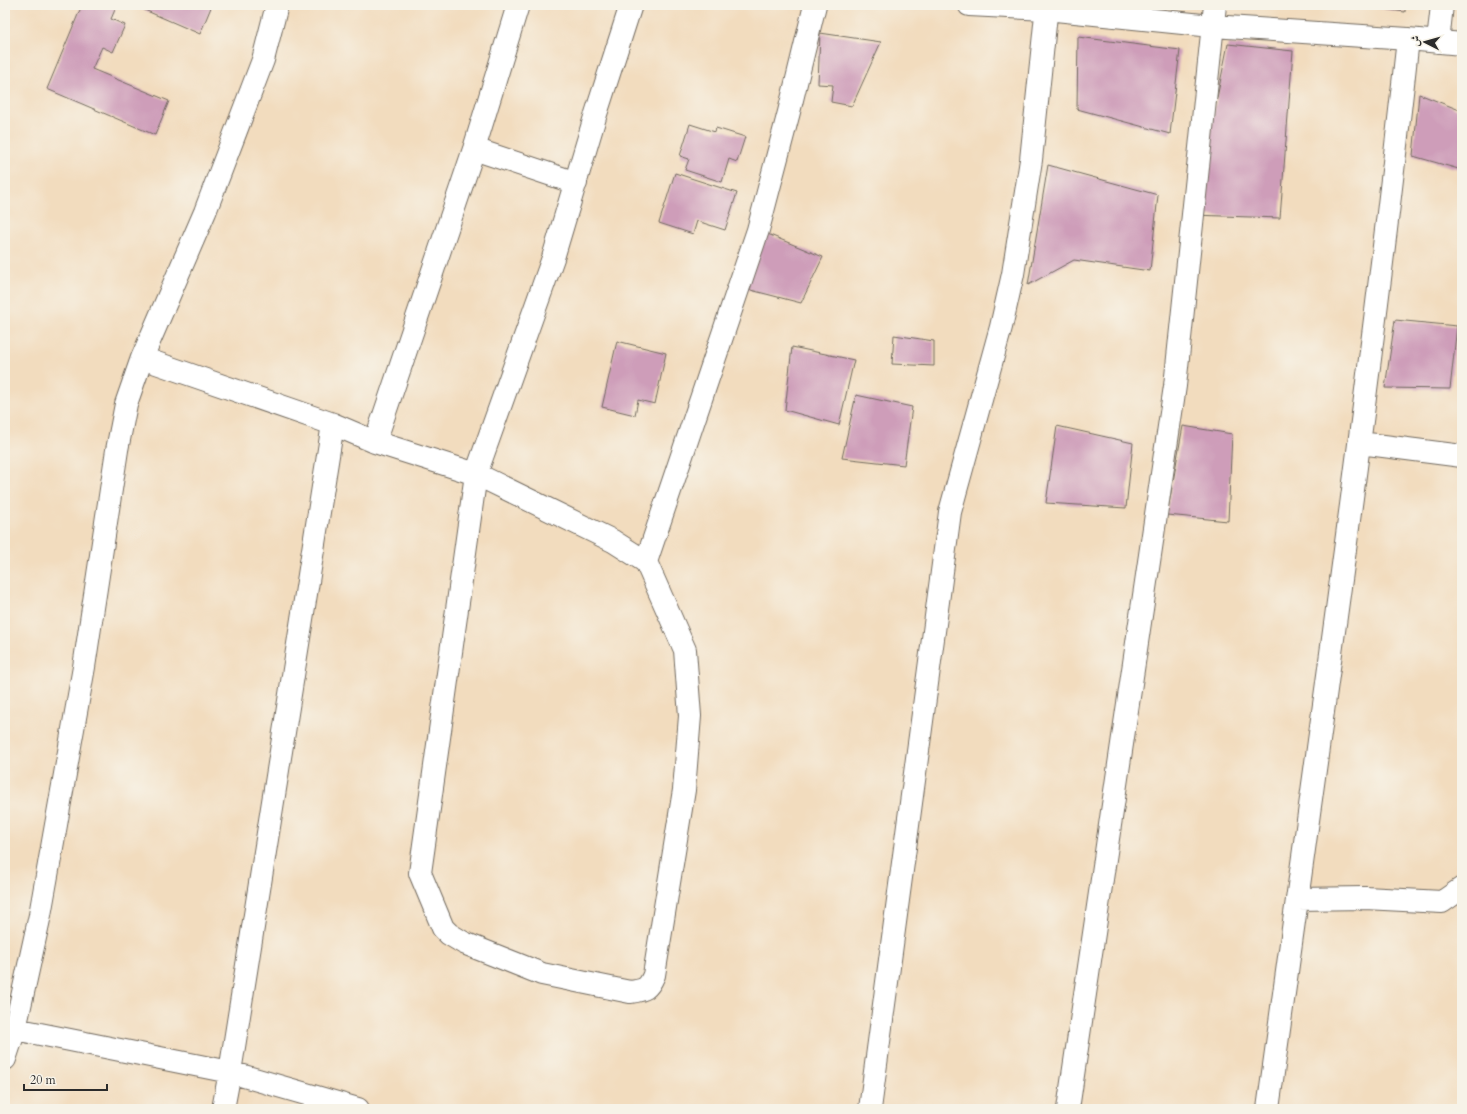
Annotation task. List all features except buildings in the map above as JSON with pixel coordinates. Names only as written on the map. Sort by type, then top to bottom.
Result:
[{"type":"street","points":[[5,1059],[15,1029],[40,915],[84,667],[117,450],[126,404],[142,358],[205,212],[264,60],[277,5]]},
{"type":"street","points":[[374,442],[474,149],[518,5]]},
{"type":"street","points":[[142,358],[332,424],[374,442],[476,474],[614,541],[646,562],[685,650],[690,716],[684,790],[654,975],[650,986],[640,991],[630,992],[542,974],[464,943],[443,928],[420,873],[476,474],[553,258],[631,5]]},
{"type":"street","points":[[646,562],[758,230],[790,112],[815,5]]},
{"type":"street","points":[[969,5],[1047,7],[1212,26],[1462,44]]},
{"type":"street","points":[[1068,1109],[1175,386],[1215,5]]},
{"type":"street","points":[[1438,42],[1442,5]]},
{"type":"street","points":[[870,1109],[950,512],[1001,327],[1013,274],[1031,160],[1047,7]]},
{"type":"street","points":[[1268,1109],[1360,442],[1392,188],[1408,39]]},
{"type":"street","points":[[474,149],[576,183]]},
{"type":"street","points":[[223,1109],[332,424]]},
{"type":"street","points":[[1360,442],[1462,456]]},
{"type":"street","points":[[1297,899],[1365,898],[1442,902],[1462,888]]},
{"type":"street","points":[[15,1029],[230,1072],[358,1109]]}]
